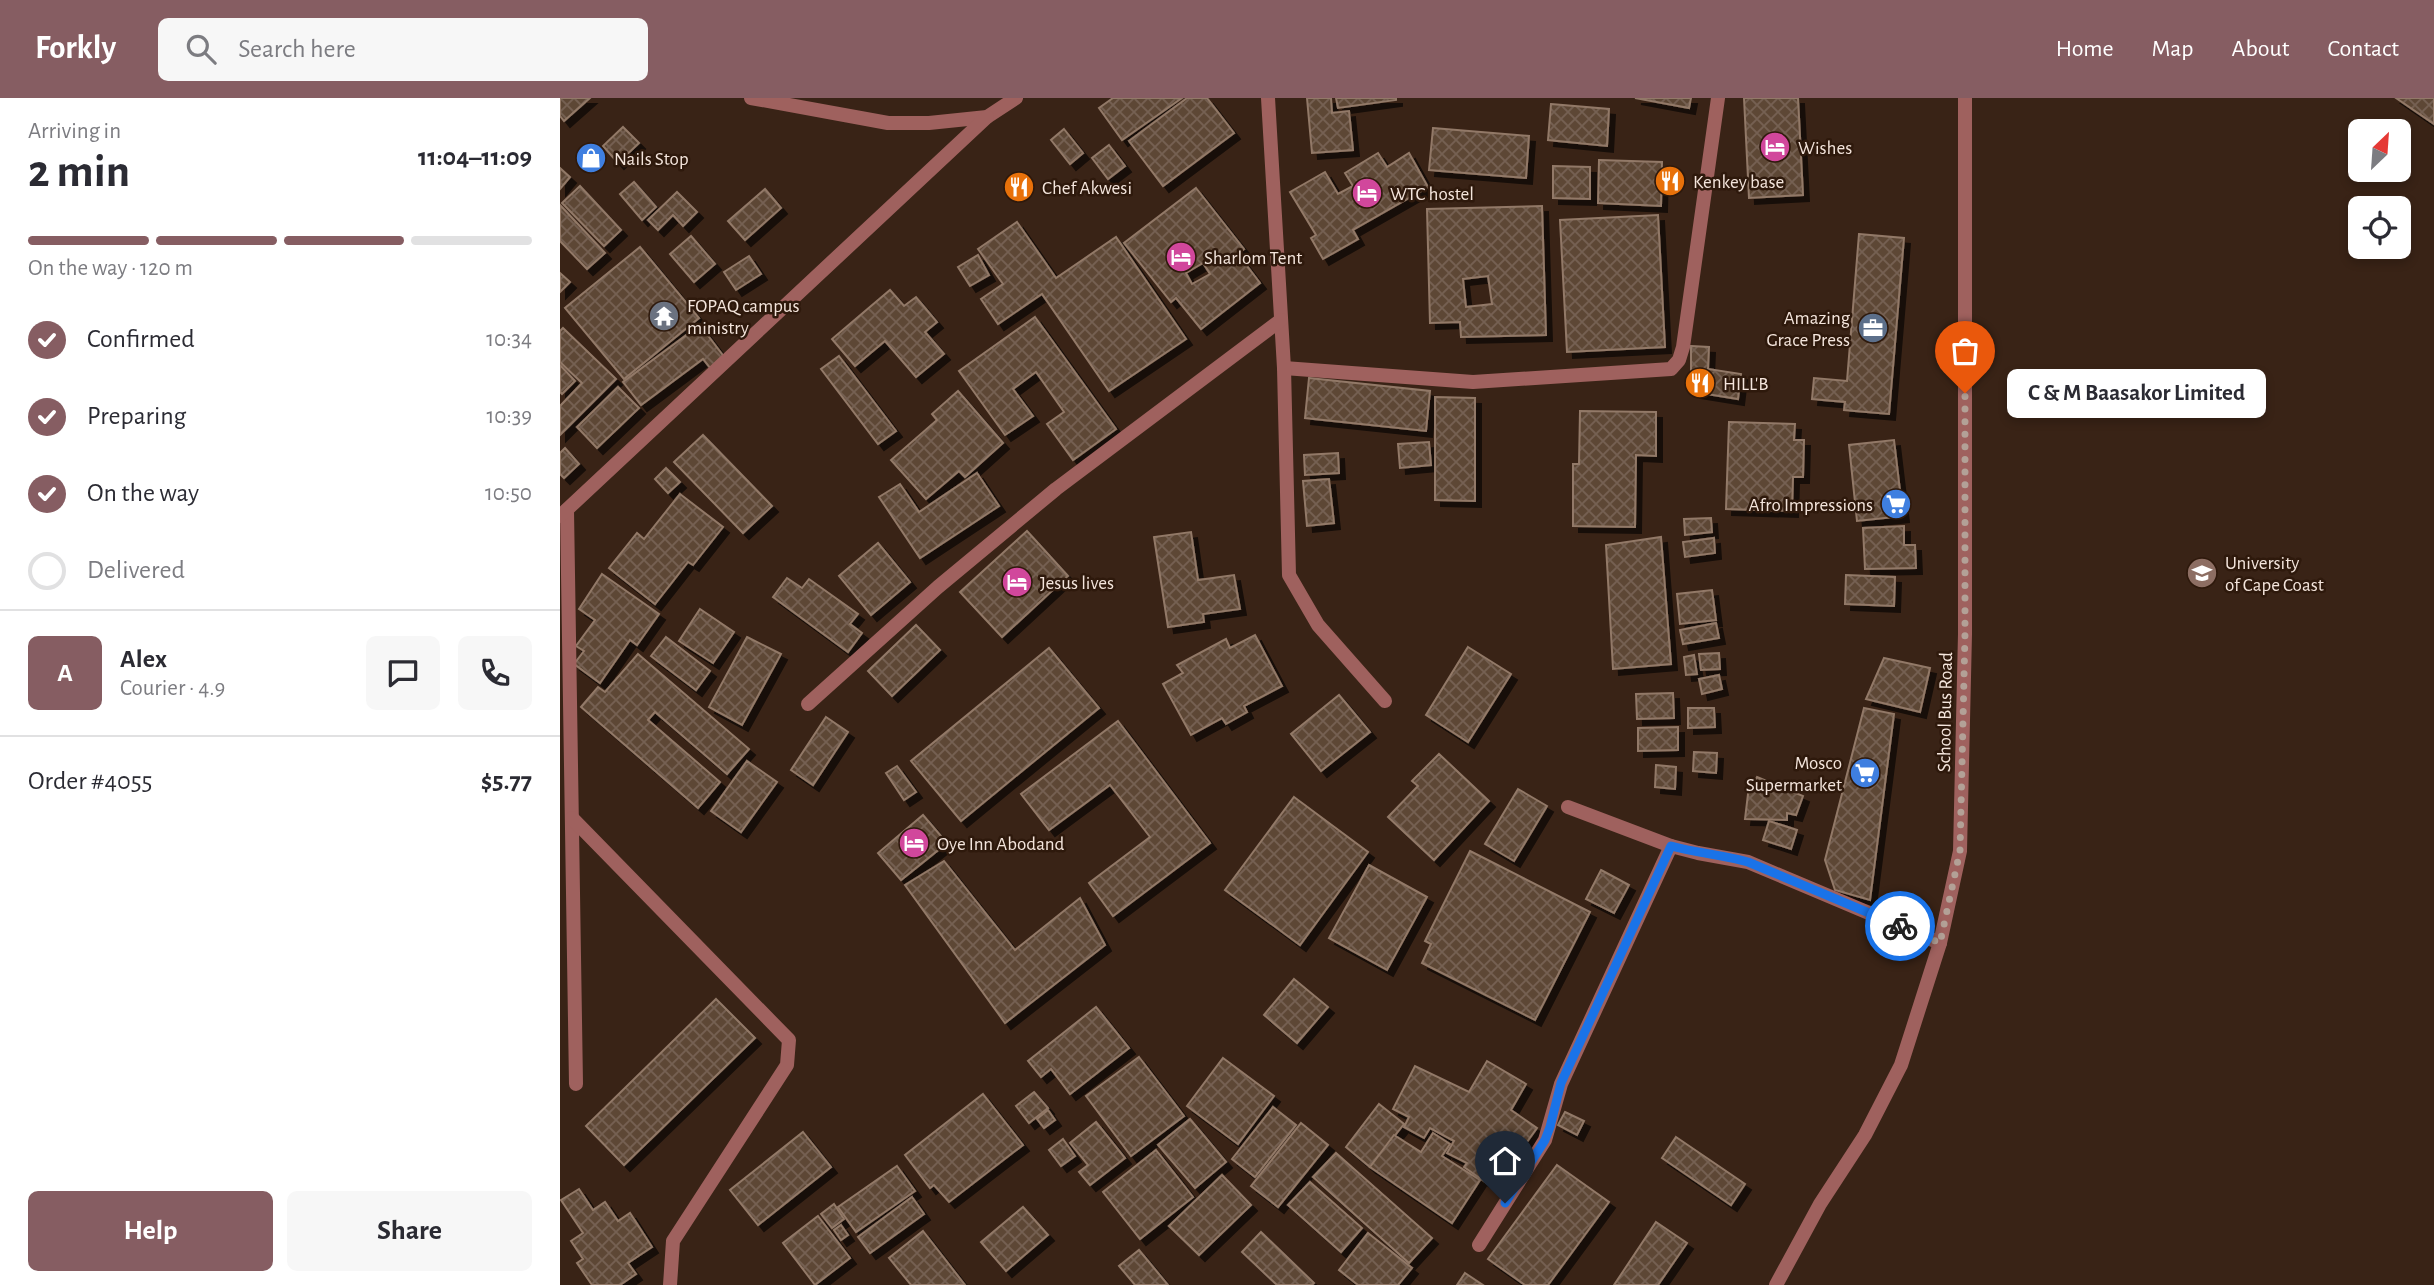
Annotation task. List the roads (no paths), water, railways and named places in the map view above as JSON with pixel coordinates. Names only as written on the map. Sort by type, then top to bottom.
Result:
[{"type":"street","points":[[751,98],[888,124],[986,117]]},
{"type":"street","points":[[576,1084],[564,513],[986,117],[1016,98]]},
{"type":"street","points":[[1268,98],[1284,368],[1290,575],[1318,625],[1385,701]]},
{"type":"street","points":[[1284,368],[1473,382],[1671,369],[1679,360],[1683,347],[1717,98]]},
{"type":"street","name":"School Bus Road","points":[[1776,1285],[1820,1204],[1865,1135],[1901,1065],[1940,943],[1960,851],[1965,634],[1965,98]]},
{"type":"street","points":[[808,704],[938,587],[1056,489],[1281,320]]},
{"type":"street","points":[[1567,807],[1671,846],[1748,862],[1940,943]]},
{"type":"street","points":[[572,818],[789,1040],[787,1065],[673,1241],[670,1285]]},
{"type":"street","points":[[1479,1245],[1545,1140],[1561,1083],[1671,846]]},
{"type":"place","name":"Wishes","points":[[1775,147]]},
{"type":"place","name":"Nails Stop","points":[[591,158]]},
{"type":"place","name":"Kenkey base","points":[[1670,181]]},
{"type":"place","name":"Chef Akwesi","points":[[1019,187]]},
{"type":"place","name":"WTC hostel","points":[[1367,193]]},
{"type":"place","name":"Sharlom Tent","points":[[1181,257]]},
{"type":"place","name":"FOPAQ campus ministry","points":[[664,316]]},
{"type":"place","name":"Amazing Grace Press","points":[[1873,328]]},
{"type":"place","name":"HILL'B","points":[[1700,383]]},
{"type":"place","name":"C & M Baasakor Limited","points":[[1965,393]]},
{"type":"place","name":"Afro Impressions","points":[[1896,504]]},
{"type":"place","name":"University of Cape Coast","points":[[2202,573]]},
{"type":"place","name":"Jesus lives","points":[[1017,582]]},
{"type":"place","name":"Mosco Supermarket","points":[[1865,773]]},
{"type":"place","name":"Oye Inn Abodand","points":[[914,843]]}]
